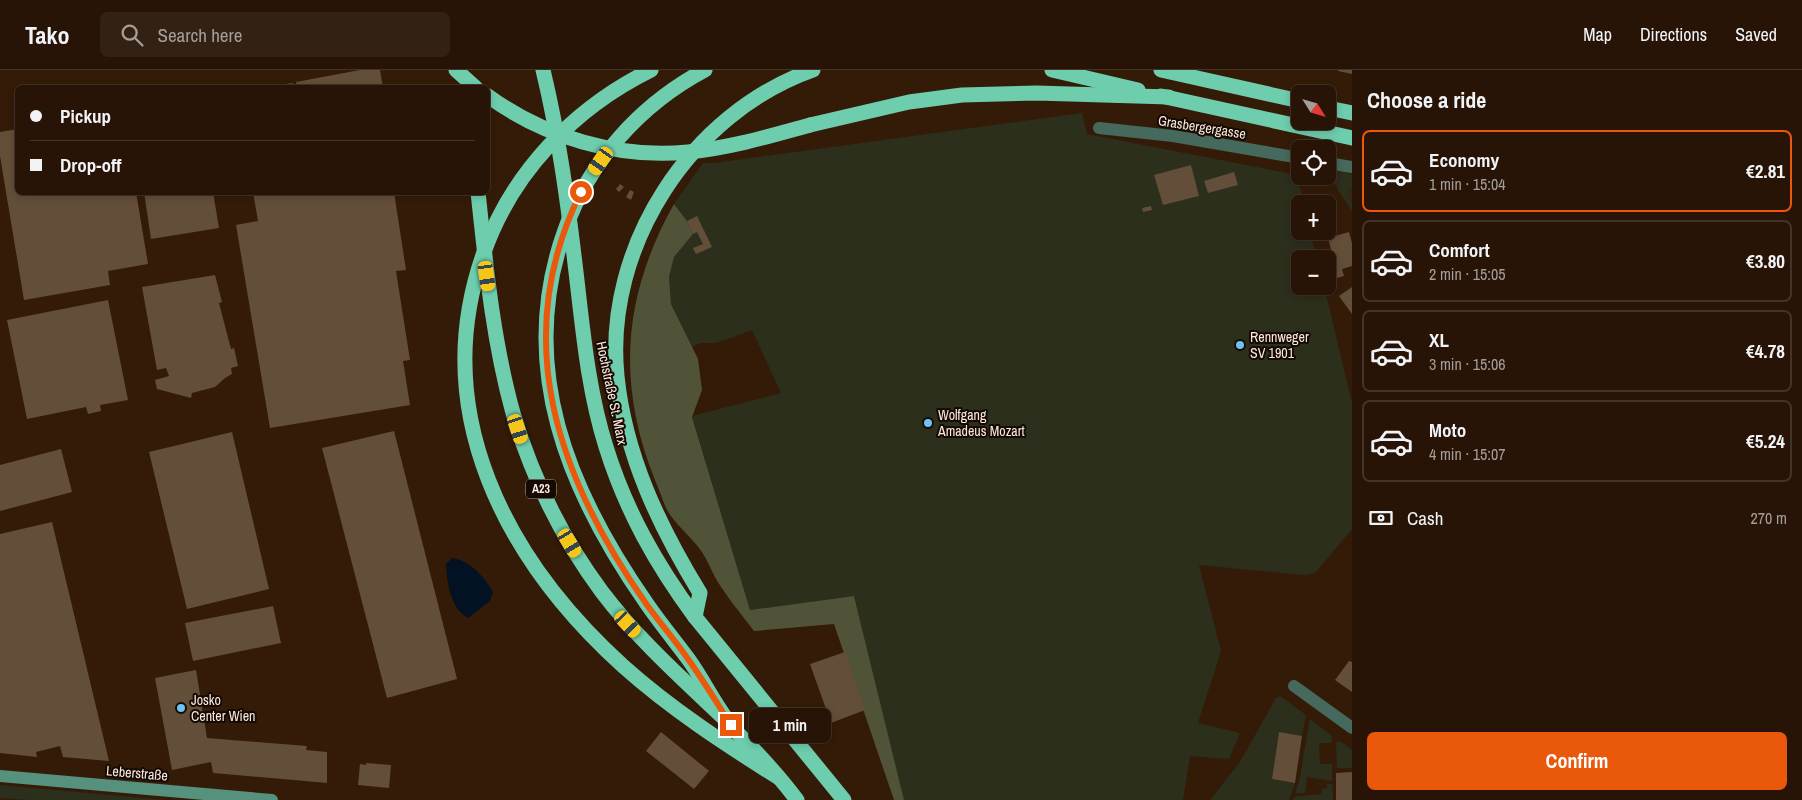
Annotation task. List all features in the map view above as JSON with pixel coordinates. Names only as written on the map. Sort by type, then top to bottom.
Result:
[{"type":"highway","points":[[456,70],[473,85]]},
{"type":"highway","points":[[461,70],[464,85]]},
{"type":"highway","name":"Hochstraße St. Marx","points":[[543,70],[557,135],[571,228],[586,357],[596,411],[616,475],[640,532],[670,582],[695,618],[844,800]]},
{"type":"highway","points":[[651,70],[612,92],[588,109],[549,145],[526,173],[502,210],[489,238],[470,302],[464,364],[467,397],[479,457],[506,520],[533,564],[555,594],[600,644],[653,691],[708,733],[779,778]]},
{"type":"highway","points":[[705,70],[662,97],[624,132],[591,175],[581,192],[557,252],[550,281],[546,311],[545,343],[551,400],[564,448],[587,504],[646,604],[688,659],[731,725]]},
{"type":"highway","points":[[695,618],[700,593],[665,531],[639,472],[629,441],[617,374],[616,340],[619,312],[628,270],[642,232],[658,199],[676,173],[710,134],[737,111],[769,90],[813,70]]},
{"type":"highway","points":[[1052,70],[1352,138]]},
{"type":"highway","points":[[1161,70],[1291,99]]},
{"type":"highway","points":[[490,98],[535,125],[573,139],[612,149],[646,152],[686,152],[726,146],[880,108],[936,97],[1002,93],[1168,97]]},
{"type":"highway","points":[[1336,110],[1352,114]]},
{"type":"highway","name":"A23","points":[[478,195],[492,315],[504,378],[523,444],[549,505],[578,556],[603,593],[623,618],[654,651],[731,725],[798,800]]},
{"type":"street","name":"Grasbergergasse","points":[[1099,128],[1173,136],[1291,156]]},
{"type":"street","points":[[1336,164],[1352,167]]},
{"type":"street","points":[[1294,686],[1352,728]]},
{"type":"street","name":"Leberstraße","points":[[0,776],[272,800]]},
{"type":"shaded area","points":[[1336,170],[1352,174],[1352,211],[1335,185]]},
{"type":"green space","points":[[1082,113],[1087,134],[1291,174],[1291,185],[1299,185],[1302,195],[1291,195],[1291,240],[1312,240],[1315,250],[1291,250],[1291,295],[1326,295],[1352,403],[1352,529],[1315,573],[1304,575],[1199,565],[1221,651],[1198,723],[1240,733],[1229,759],[1190,756],[1183,800],[904,800],[854,596],[750,610],[692,416],[781,393],[752,330],[717,343],[700,343],[692,347],[671,304],[669,277],[674,257],[693,234],[687,221],[674,204],[703,163]]},
{"type":"green space","points":[[1342,172],[1352,174],[1352,188],[1345,193],[1352,203],[1352,211],[1337,188]]},
{"type":"green space","points":[[674,204],[687,221],[693,234],[674,257],[669,277],[671,304],[698,359],[702,390],[692,417],[750,610],[854,596],[904,800],[894,800],[834,624],[754,631],[720,586],[702,552],[666,508],[655,480],[634,409],[630,374],[631,340],[635,306],[644,272],[657,238]]},
{"type":"green space","points":[[1280,696],[1306,715],[1302,736],[1279,733],[1272,779],[1295,783],[1289,800],[1210,800],[1240,762],[1276,698]]},
{"type":"green space","points":[[1310,719],[1332,736],[1331,743],[1319,743],[1320,764],[1332,764],[1332,781],[1307,777],[1305,793],[1295,793],[1299,782]]},
{"type":"green space","points":[[1340,741],[1352,750],[1352,768],[1337,768],[1336,742]]},
{"type":"green space","points":[[1327,784],[1332,784],[1333,800],[1293,800],[1294,797],[1321,794],[1322,789],[1327,788]]},
{"type":"green space","points":[[0,785],[165,800],[30,800],[0,798]]},
{"type":"water","points":[[452,558],[471,566],[493,592],[490,601],[468,618],[462,614],[453,602],[447,579],[446,564]]},
{"type":"building","points":[[360,70],[380,70],[382,85],[296,85],[296,82]]},
{"type":"building","points":[[1338,70],[1352,70],[1352,74],[1338,71]]},
{"type":"building","points":[[15,130],[15,195],[136,195],[148,264],[108,271],[110,285],[24,300],[0,156],[0,132]]},
{"type":"building","points":[[1191,165],[1199,196],[1163,205],[1154,175]]},
{"type":"building","points":[[1234,172],[1238,185],[1208,193],[1204,181]]},
{"type":"building","points":[[620,184],[624,187],[619,192],[616,189]]},
{"type":"building","points":[[630,190],[634,192],[631,200],[626,197]]},
{"type":"building","points":[[144,195],[214,195],[219,228],[151,239]]},
{"type":"building","points":[[254,195],[394,195],[406,270],[396,271],[410,360],[403,361],[410,405],[270,428],[236,225],[258,221]]},
{"type":"building","points":[[1151,206],[1152,210],[1143,212],[1142,208]]},
{"type":"building","points":[[697,216],[712,247],[696,254],[693,248],[703,244],[697,232],[693,234],[687,221]]},
{"type":"building","points":[[1349,232],[1352,243],[1352,266],[1342,269],[1344,276],[1336,278],[1336,250],[1331,250],[1329,240],[1336,240],[1336,236]]},
{"type":"building","points":[[215,275],[222,302],[219,303],[231,349],[234,348],[238,366],[231,368],[232,374],[215,387],[192,393],[191,398],[157,389],[155,380],[169,376],[166,368],[157,370],[142,287]]},
{"type":"building","points":[[1352,287],[1352,314],[1339,296]]},
{"type":"building","points":[[108,300],[128,400],[100,405],[101,411],[88,414],[86,407],[27,419],[7,320]]},
{"type":"building","points":[[394,431],[457,679],[387,698],[322,448]]},
{"type":"building","points":[[232,432],[269,589],[187,609],[149,452]]},
{"type":"building","points":[[61,449],[72,492],[0,511],[0,465]]},
{"type":"building","points":[[52,522],[109,761],[63,757],[60,746],[36,752],[37,757],[0,753],[0,534]]},
{"type":"building","points":[[273,606],[281,643],[193,661],[185,623]]},
{"type":"building","points":[[845,652],[865,710],[831,723],[810,664]]},
{"type":"building","points":[[1349,661],[1352,662],[1352,692],[1335,680]]},
{"type":"building","points":[[196,670],[207,738],[307,746],[306,750],[327,752],[327,783],[213,773],[211,762],[172,770],[155,678]]},
{"type":"building","points":[[661,732],[709,771],[694,789],[646,751]]},
{"type":"building","points":[[1279,732],[1302,736],[1295,783],[1272,779]]},
{"type":"building","points":[[366,763],[391,765],[389,788],[358,785],[360,764],[366,765]]},
{"type":"building","points":[[1352,772],[1352,800],[1336,800],[1336,773]]},
{"type":"place","name":"Rennweger SV 1901","points":[[1240,345]]},
{"type":"place","name":"Wolfgang Amadeus Mozart","points":[[928,423]]},
{"type":"place","name":"Josko Center Wien","points":[[181,708]]},
{"type":"route","points":[[581,192],[557,252],[550,281],[546,311],[545,343],[548,380],[560,433],[578,484],[595,520],[646,604],[688,659],[731,725]]}]
